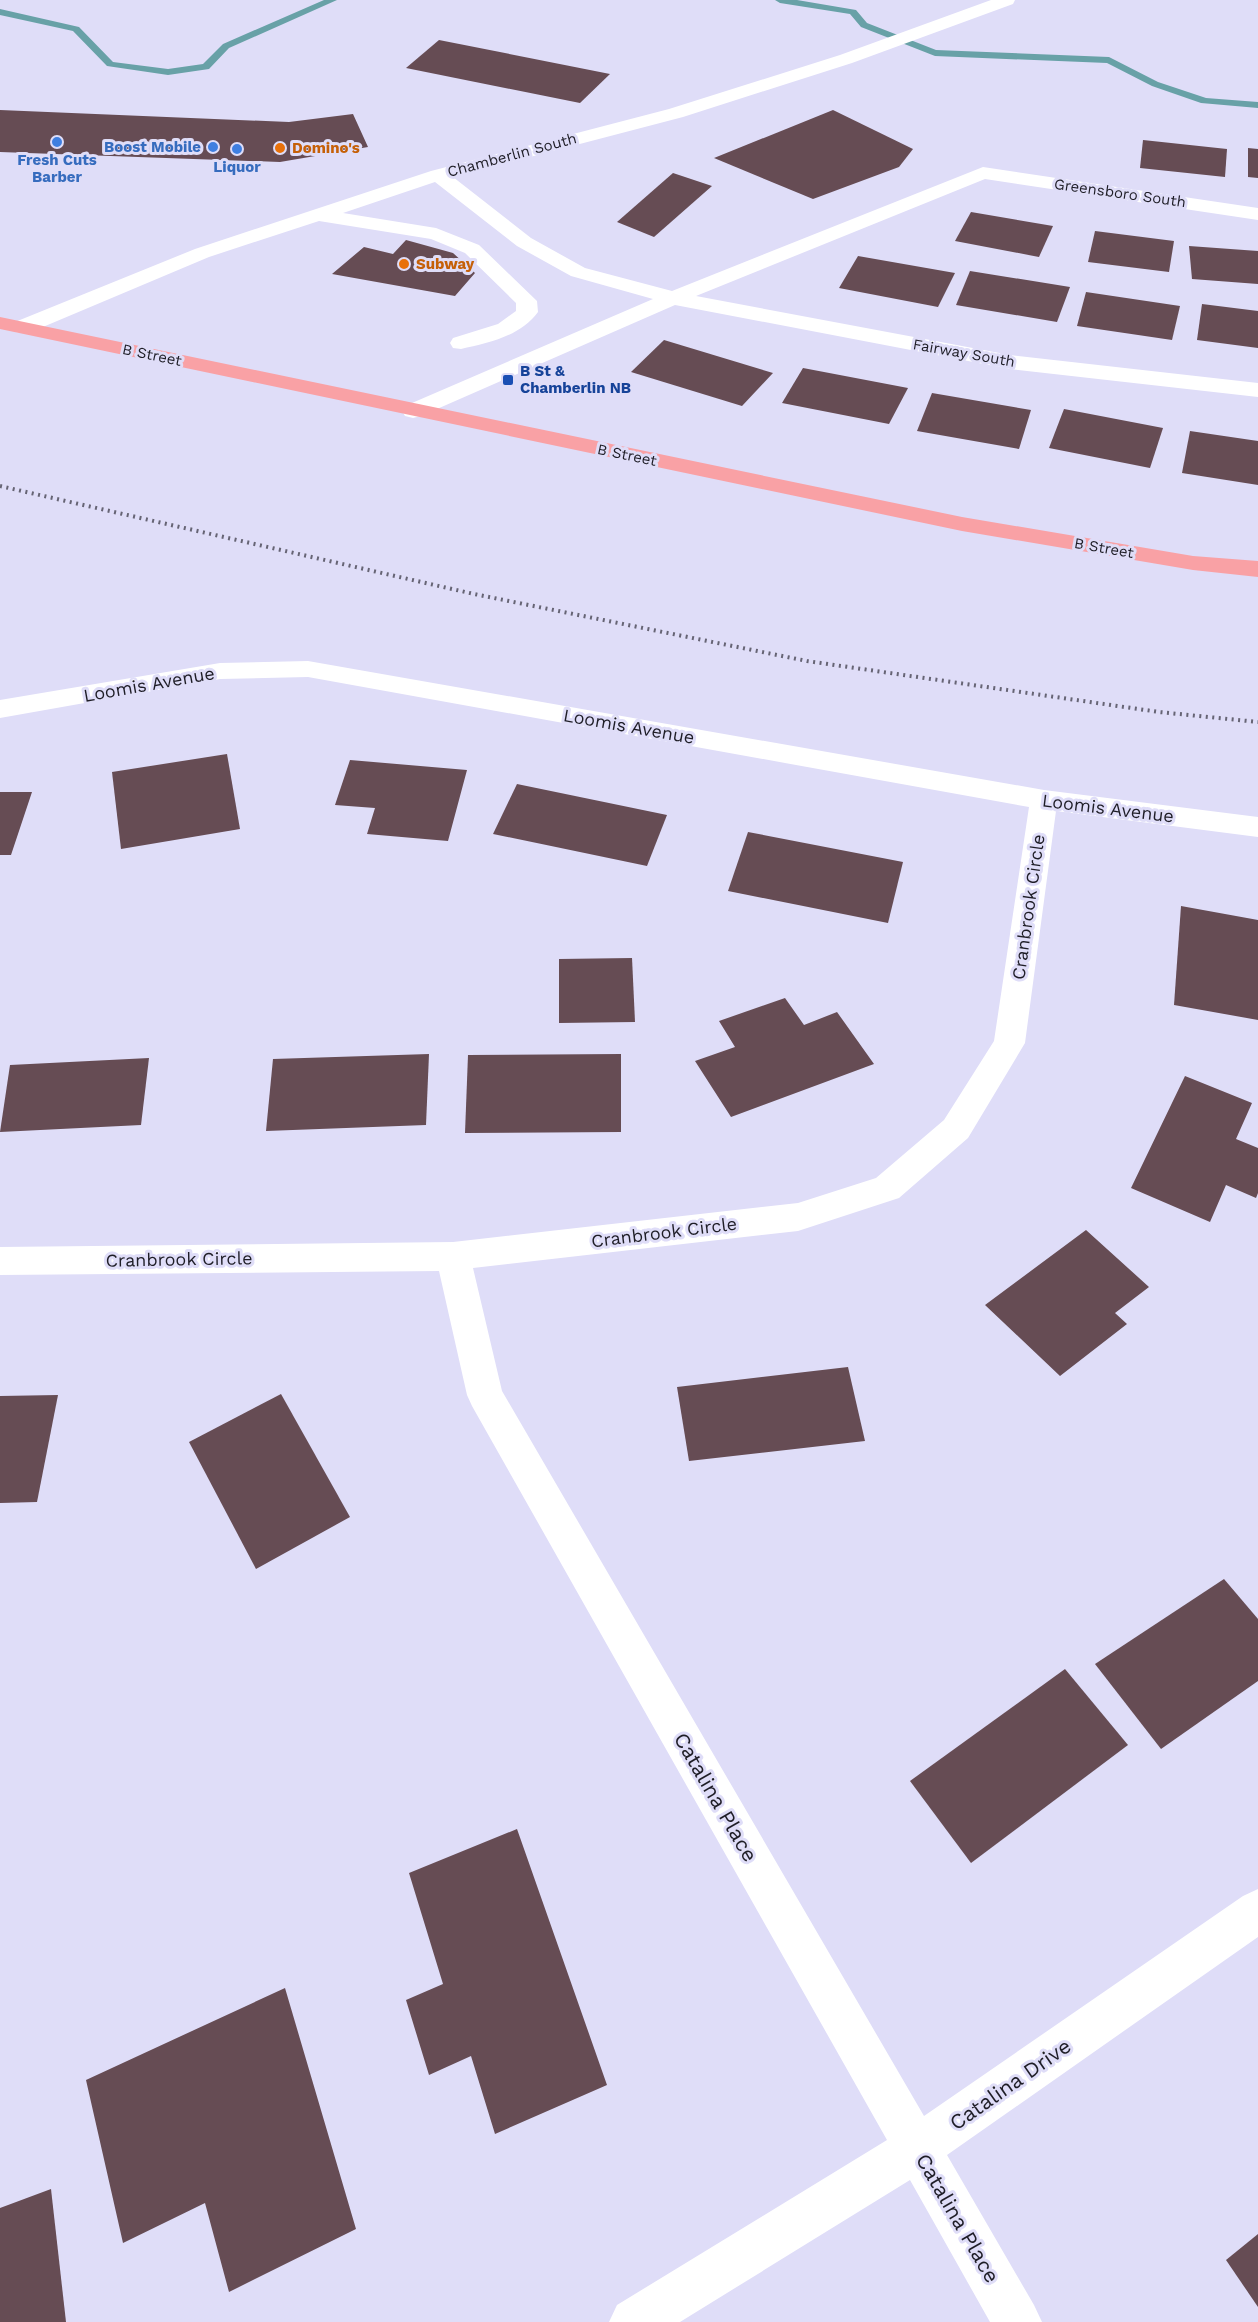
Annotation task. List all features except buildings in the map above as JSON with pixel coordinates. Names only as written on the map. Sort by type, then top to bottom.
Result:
[{"type":"main road","name":"B Street","points":[[11,325],[413,411],[962,524],[1193,563],[1258,569]]},
{"type":"street","name":"Chamberlin South","points":[[11,325],[202,253],[438,175],[676,113],[846,58],[1007,0]]},
{"type":"street","points":[[949,4],[970,13]]},
{"type":"street","name":"Greensboro South","points":[[673,298],[983,173],[1258,214]]},
{"type":"street","name":"Fairway South","points":[[438,175],[524,242],[578,273],[673,298],[1010,362],[1258,390]]},
{"type":"street","points":[[318,215],[436,234],[472,249],[526,301],[527,312],[520,321],[499,332],[461,343]]},
{"type":"street","points":[[413,411],[673,298]]},
{"type":"street","name":"Loomis Avenue","points":[[0,710],[220,671],[308,669],[1044,800],[1258,827]]},
{"type":"street","name":"Cranbrook Circle","points":[[0,1261],[453,1256],[798,1217],[887,1188],[956,1129],[1009,1043],[1044,800]]},
{"type":"street","name":"Catalina Place","points":[[453,1256],[485,1395],[1017,2322]]},
{"type":"street","name":"Catalina Drive","points":[[634,2322],[918,2148],[1258,1911]]},
{"type":"waterway","points":[[0,12],[76,29],[110,64],[168,72],[206,67],[226,46],[332,0]]},
{"type":"waterway","points":[[780,0],[853,12],[864,25],[935,53],[1109,60],[1155,84],[1205,101],[1258,105]]},
{"type":"railway","points":[[0,486],[474,594],[807,661],[1159,712],[1258,722]]},
{"type":"place","name":"Fresh Cuts Barber","points":[[57,142]]},
{"type":"place","name":"Boost Mobile","points":[[213,147]]},
{"type":"place","name":"Domino's","points":[[280,148]]},
{"type":"place","name":"Liquor","points":[[237,149]]},
{"type":"place","name":"Subway","points":[[404,264]]},
{"type":"place","name":"B St & Chamberlin NB","points":[[508,380]]}]
